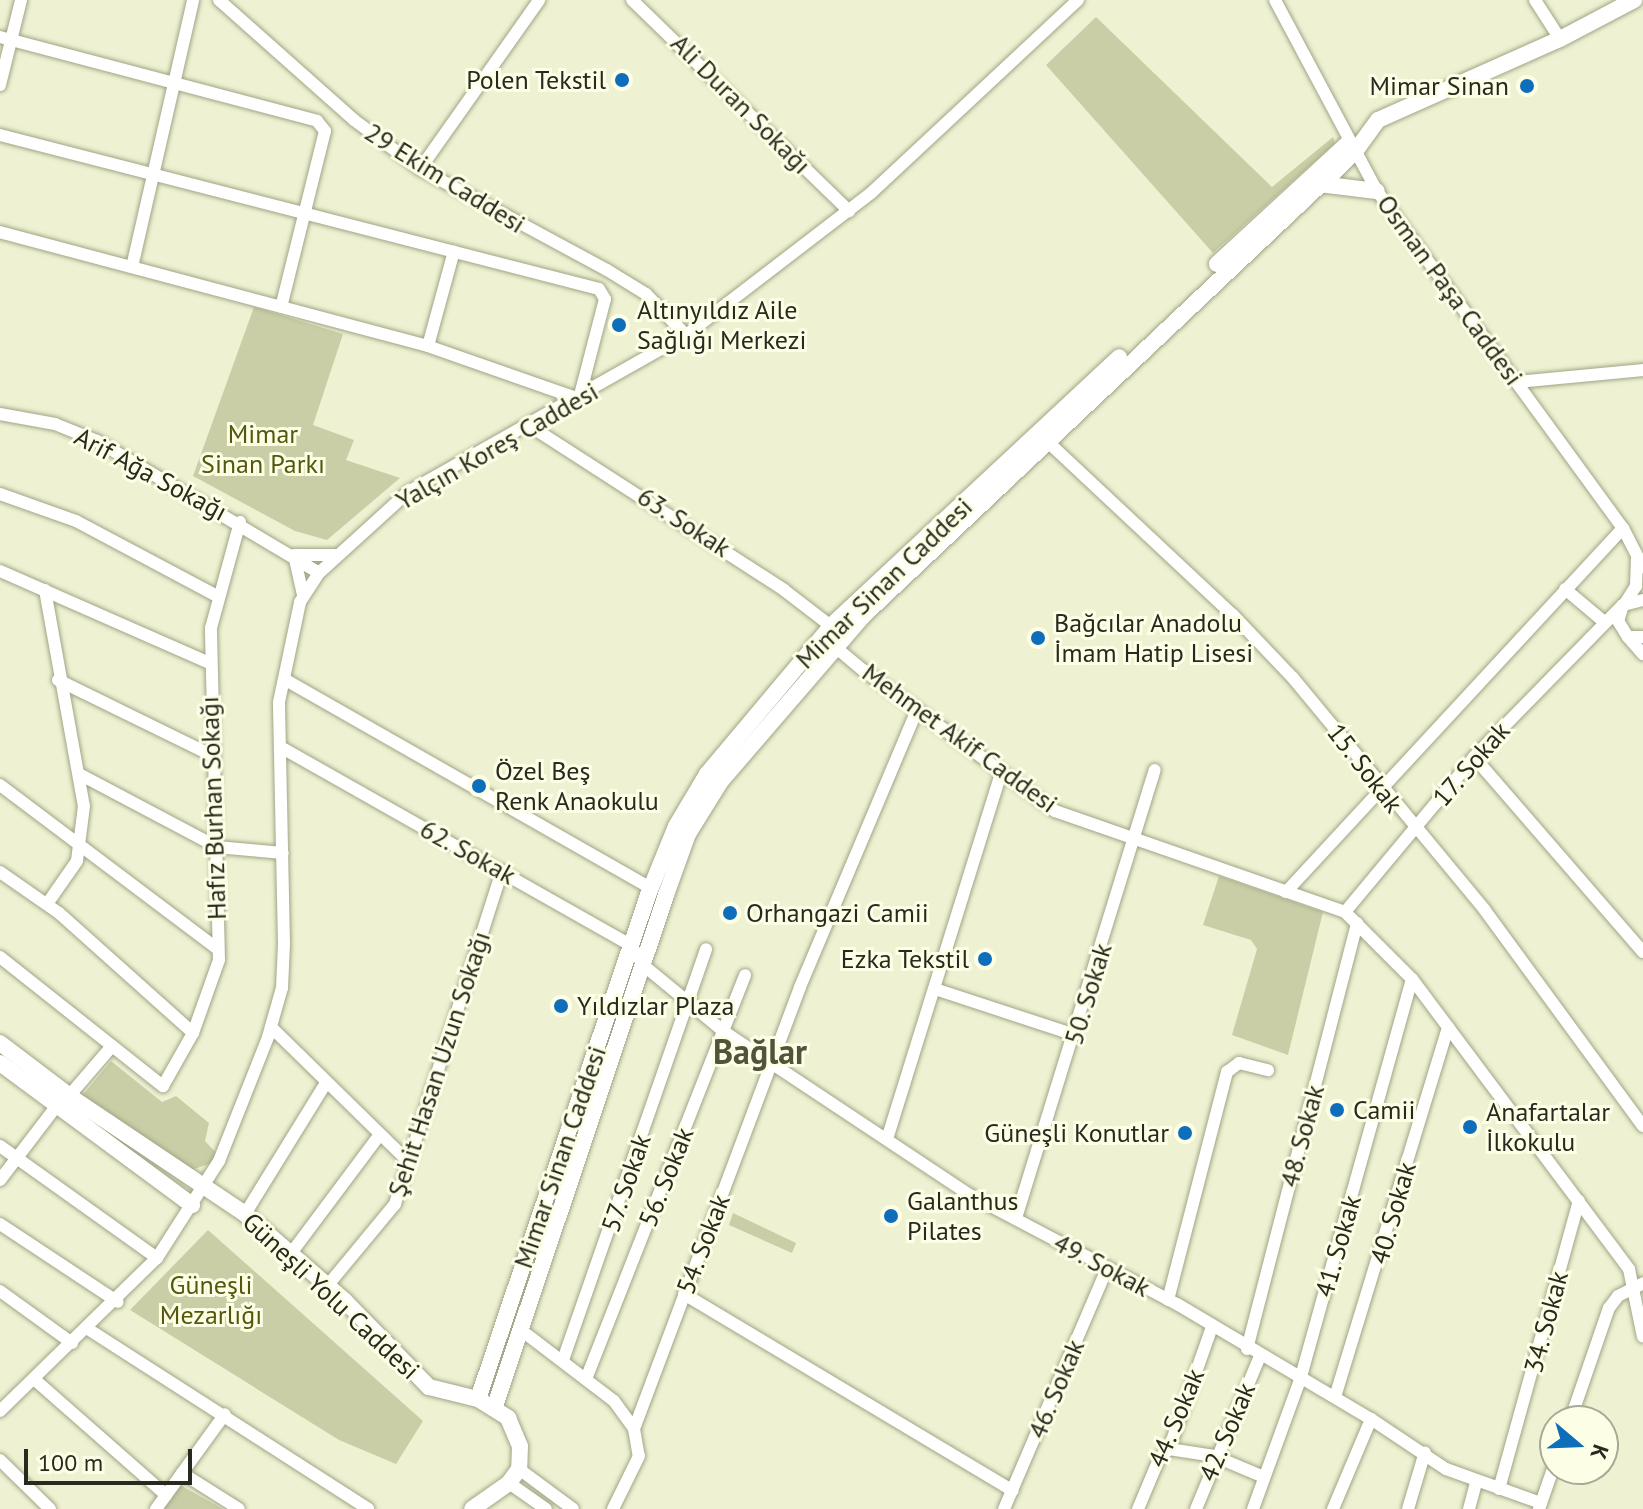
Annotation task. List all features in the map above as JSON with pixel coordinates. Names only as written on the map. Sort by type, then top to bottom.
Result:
[{"type":"main road","points":[[1351,148],[1378,120],[1560,39],[1634,0]]},
{"type":"main road","name":"Mimar Sinan Caddesi","points":[[495,1406],[688,834],[721,781],[834,646],[1049,443],[1147,344],[1319,184],[1351,148]]},
{"type":"main road","name":"Mimar Sinan Caddesi","points":[[478,1399],[651,888],[676,826],[707,774],[831,626],[1351,148]]},
{"type":"main road","points":[[1319,184],[1377,191]]},
{"type":"main road","name":"Güneşli Yolu Caddesi","points":[[0,1043],[69,1096],[245,1214],[328,1285],[420,1380],[443,1392],[495,1406]]},
{"type":"main road","points":[[0,1063],[55,1108],[192,1205]]},
{"type":"main road","points":[[472,1509],[514,1476],[517,1436],[495,1406]]},
{"type":"street","points":[[0,85],[6,39],[21,0]]},
{"type":"street","points":[[132,267],[193,0]]},
{"type":"street","name":"29 Ekim Caddesi","points":[[219,0],[354,120],[420,169],[646,294],[686,335]]},
{"type":"street","points":[[420,169],[539,0]]},
{"type":"street","name":"Ali Duran Sokağı","points":[[632,0],[849,211]]},
{"type":"street","name":"Yalçın Koreş Caddesi","points":[[0,1411],[118,1302],[157,1258],[206,1185],[271,1027],[282,988],[284,749],[279,702],[303,595],[319,573],[335,555],[408,492],[579,399],[686,335],[849,211],[1078,0]]},
{"type":"street","name":"Osman Paşa Caddesi","points":[[1275,0],[1351,148],[1377,191],[1640,547],[1643,567]]},
{"type":"street","points":[[1535,0],[1560,39]]},
{"type":"street","points":[[6,39],[317,121],[325,131],[281,307]]},
{"type":"street","points":[[0,135],[599,289],[605,299],[579,399],[428,346],[0,232]]},
{"type":"street","points":[[428,346],[454,251]]},
{"type":"street","points":[[568,281],[577,256]]},
{"type":"street","points":[[1517,382],[1643,370]]},
{"type":"street","name":"Arif Ağa Sokağı","points":[[0,414],[55,424],[97,441],[240,522],[319,573]]},
{"type":"street","name":"63. Sokak","points":[[530,426],[721,546],[831,626]]},
{"type":"street","name":"15. Sokak","points":[[1049,443],[1233,615],[1382,785],[1415,832],[1484,909],[1643,1126]]},
{"type":"street","points":[[0,494],[76,521],[217,596]]},
{"type":"street","name":"Hafız Burhan Sokağı","points":[[112,1046],[163,1086],[193,1033],[213,983],[218,949],[210,663],[217,596],[240,522]]},
{"type":"street","points":[[1286,892],[1623,528]]},
{"type":"street","points":[[1640,547],[1636,586],[1624,604],[1618,621],[1643,654]]},
{"type":"street","points":[[303,595],[294,555],[335,555]]},
{"type":"street","points":[[0,571],[210,663]]},
{"type":"street","points":[[1565,589],[1603,621]]},
{"type":"street","points":[[45,590],[58,680],[81,775],[82,844],[77,861],[47,904]]},
{"type":"street","points":[[1624,604],[1643,600]]},
{"type":"street","name":"17. Sokak","points":[[1345,912],[1415,832],[1474,757],[1603,621],[1624,604]]},
{"type":"street","points":[[831,626],[834,646]]},
{"type":"street","points":[[1589,636],[1625,634],[1643,637]]},
{"type":"street","name":"Mehmet Akif Caddesi","points":[[834,646],[1055,811],[1345,912]]},
{"type":"street","points":[[284,679],[651,888]]},
{"type":"street","points":[[58,680],[213,756]]},
{"type":"street","name":"54. Sokak","points":[[613,1509],[639,1456],[634,1429],[773,1059],[917,710]]},
{"type":"street","name":"62. Sokak","points":[[284,749],[631,945],[643,965]]},
{"type":"street","points":[[1474,757],[1643,952]]},
{"type":"street","name":"50. Sokak","points":[[1016,1218],[1155,770]]},
{"type":"street","points":[[888,1136],[1001,773]]},
{"type":"street","points":[[81,775],[217,847],[283,853]]},
{"type":"street","points":[[0,785],[218,949]]},
{"type":"street","name":"Şehit Hasan Uzun Sokağı","points":[[328,1285],[395,1204],[502,871]]},
{"type":"street","points":[[0,872],[47,904],[193,1033]]},
{"type":"street","points":[[1345,912],[1412,979],[1629,1269],[1638,1286],[1643,1337]]},
{"type":"street","name":"48. Sokak","points":[[1247,1349],[1357,923]]},
{"type":"street","name":"57. Sokak","points":[[563,1360],[706,949]]},
{"type":"street","points":[[0,957],[112,1046],[69,1096]]},
{"type":"street","name":"49. Sokak","points":[[643,965],[723,1031],[773,1059],[970,1195],[1168,1300],[1476,1483],[1540,1506]]},
{"type":"street","name":"56. Sokak","points":[[586,1379],[745,975]]},
{"type":"street","name":"41. Sokak","points":[[1253,1509],[1300,1380],[1412,979]]},
{"type":"street","points":[[935,989],[1075,1035]]},
{"type":"street","points":[[271,1027],[378,1137],[407,1160]]},
{"type":"street","name":"40. Sokak","points":[[1335,1397],[1448,1027]]},
{"type":"street","points":[[1168,1300],[1227,1072],[1239,1063],[1268,1070]]},
{"type":"street","points":[[245,1214],[326,1083]]},
{"type":"street","points":[[0,1180],[55,1108]]},
{"type":"street","points":[[292,1252],[378,1137]]},
{"type":"street","points":[[0,1146],[157,1258]]},
{"type":"street","name":"34. Sokak","points":[[1499,1489],[1579,1201]]},
{"type":"street","points":[[0,1224],[118,1302]]},
{"type":"street","name":"46. Sokak","points":[[1004,1509],[1107,1269]]},
{"type":"street","points":[[1576,1405],[1609,1308],[1638,1286]]},
{"type":"street","points":[[0,1291],[72,1343]]},
{"type":"street","points":[[684,1294],[1013,1491]]},
{"type":"street","name":"44. Sokak","points":[[1138,1509],[1159,1459],[1169,1449],[1212,1327]]},
{"type":"street","points":[[88,1329],[225,1414],[368,1509]]},
{"type":"street","points":[[521,1330],[614,1401],[634,1429]]},
{"type":"street","name":"42. Sokak","points":[[1196,1509],[1214,1456],[1260,1356]]},
{"type":"street","points":[[34,1379],[166,1495]]},
{"type":"street","points":[[156,1509],[225,1414]]},
{"type":"street","points":[[1333,1509],[1371,1419]]},
{"type":"street","points":[[1169,1449],[1214,1456],[1264,1477]]},
{"type":"street","points":[[1408,1509],[1425,1452]]},
{"type":"street","points":[[0,1460],[50,1509]]},
{"type":"street","points":[[182,1473],[239,1509]]},
{"type":"street","points":[[514,1476],[546,1509]]},
{"type":"street","points":[[514,1476],[573,1509]]},
{"type":"street","points":[[1469,1509],[1476,1483]]},
{"type":"street","points":[[1540,1506],[1547,1485]]},
{"type":"green space","points":[[1096,17],[1272,187],[1333,137],[1335,143],[1213,253],[1046,65]]},
{"type":"green space","name":"Mimar Sinan Parkı","points":[[254,307],[343,334],[313,425],[354,440],[346,460],[400,478],[327,540],[295,531],[193,476]]},
{"type":"green space","points":[[1219,876],[1323,912],[1288,1055],[1232,1035],[1257,949],[1251,940],[1203,925]]},
{"type":"green space","points":[[111,1061],[162,1102],[176,1096],[209,1123],[205,1141],[218,1155],[215,1162],[191,1170],[82,1096]]},
{"type":"green space","points":[[733,1213],[796,1243],[792,1253],[729,1225]]},
{"type":"green space","name":"Güneşli Mezarlığı","points":[[208,1230],[423,1421],[396,1464],[339,1440],[130,1310]]},
{"type":"green space","points":[[180,1485],[223,1509],[164,1509]]},
{"type":"place","name":"Polen Tekstil","points":[[622,80]]},
{"type":"place","name":"Mimar Sinan","points":[[1527,86]]},
{"type":"place","name":"Altınyıldız Aile Sağlığı Merkezi","points":[[619,325]]},
{"type":"place","name":"Bağcılar Anadolu İmam Hatip Lisesi","points":[[1038,638]]},
{"type":"place","name":"Özel Beş Renk Anaokulu","points":[[479,786]]},
{"type":"place","name":"Orhangazi Camii","points":[[730,913]]},
{"type":"place","name":"Ezka Tekstil","points":[[985,959]]},
{"type":"place","name":"Yıldızlar Plaza","points":[[561,1006]]},
{"type":"place","name":"Camii","points":[[1337,1110]]},
{"type":"place","name":"Anafartalar İlkokulu","points":[[1470,1127]]},
{"type":"place","name":"Güneşli Konutlar","points":[[1185,1133]]},
{"type":"place","name":"Galanthus Pilates","points":[[891,1216]]},
{"type":"district","name":"Bağlar","points":[[760,1052]]}]
